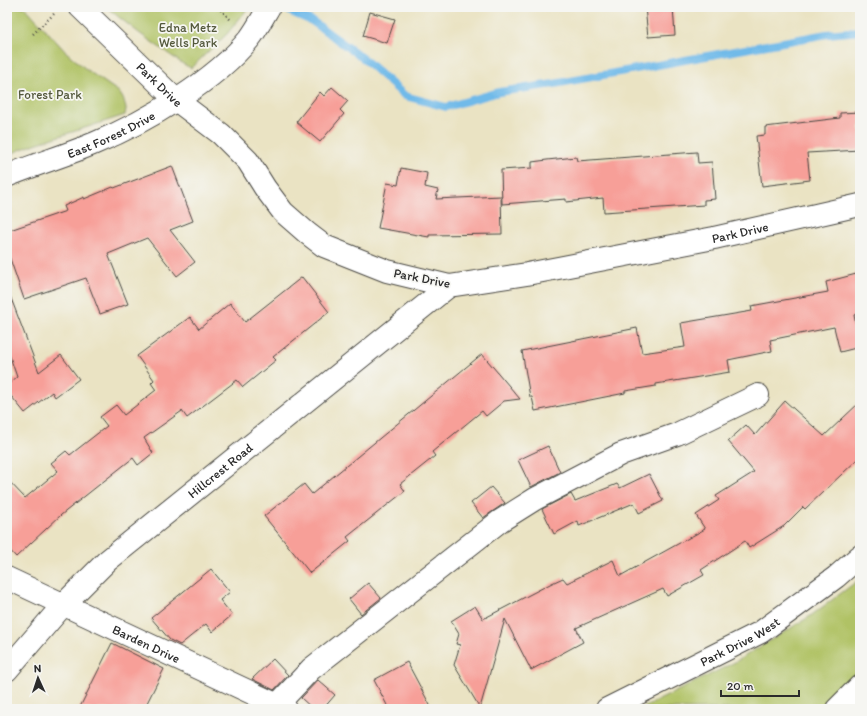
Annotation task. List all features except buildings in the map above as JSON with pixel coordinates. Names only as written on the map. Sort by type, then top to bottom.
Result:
[{"type":"street","name":"Park Drive","points":[[80,7],[176,100],[221,134],[248,161],[265,188],[283,212],[324,246],[387,271],[449,286],[527,274],[682,244],[860,205]]},
{"type":"street","name":"East Forest Drive","points":[[7,176],[95,143],[134,125],[176,100],[228,61],[250,38],[269,7]]},
{"type":"street","name":"Hillcrest Road","points":[[7,670],[64,605],[107,561],[449,286]]},
{"type":"street","points":[[281,707],[311,669],[500,521],[535,499],[621,454],[677,434],[758,395]]},
{"type":"street","name":"Park Drive West","points":[[607,709],[761,632],[836,577],[860,556]]},
{"type":"street","name":"Barden Drive","points":[[7,578],[281,707]]},
{"type":"street","points":[[837,709],[860,686]]},
{"type":"path","points":[[33,34],[60,7]]},
{"type":"green space","name":"Forest Park","points":[[7,7],[25,7],[65,51],[87,70],[119,92],[124,100],[126,109],[125,115],[35,144],[7,155]]},
{"type":"green space","name":"Edna Metz Wells Park","points":[[106,7],[249,7],[227,34],[191,68],[139,33]]},
{"type":"green space","points":[[860,579],[860,671],[820,709],[641,709],[735,662],[809,617]]},
{"type":"waterway","points":[[291,12],[312,21],[364,59],[405,96],[446,107],[499,92],[554,84],[827,34],[860,31]]}]
